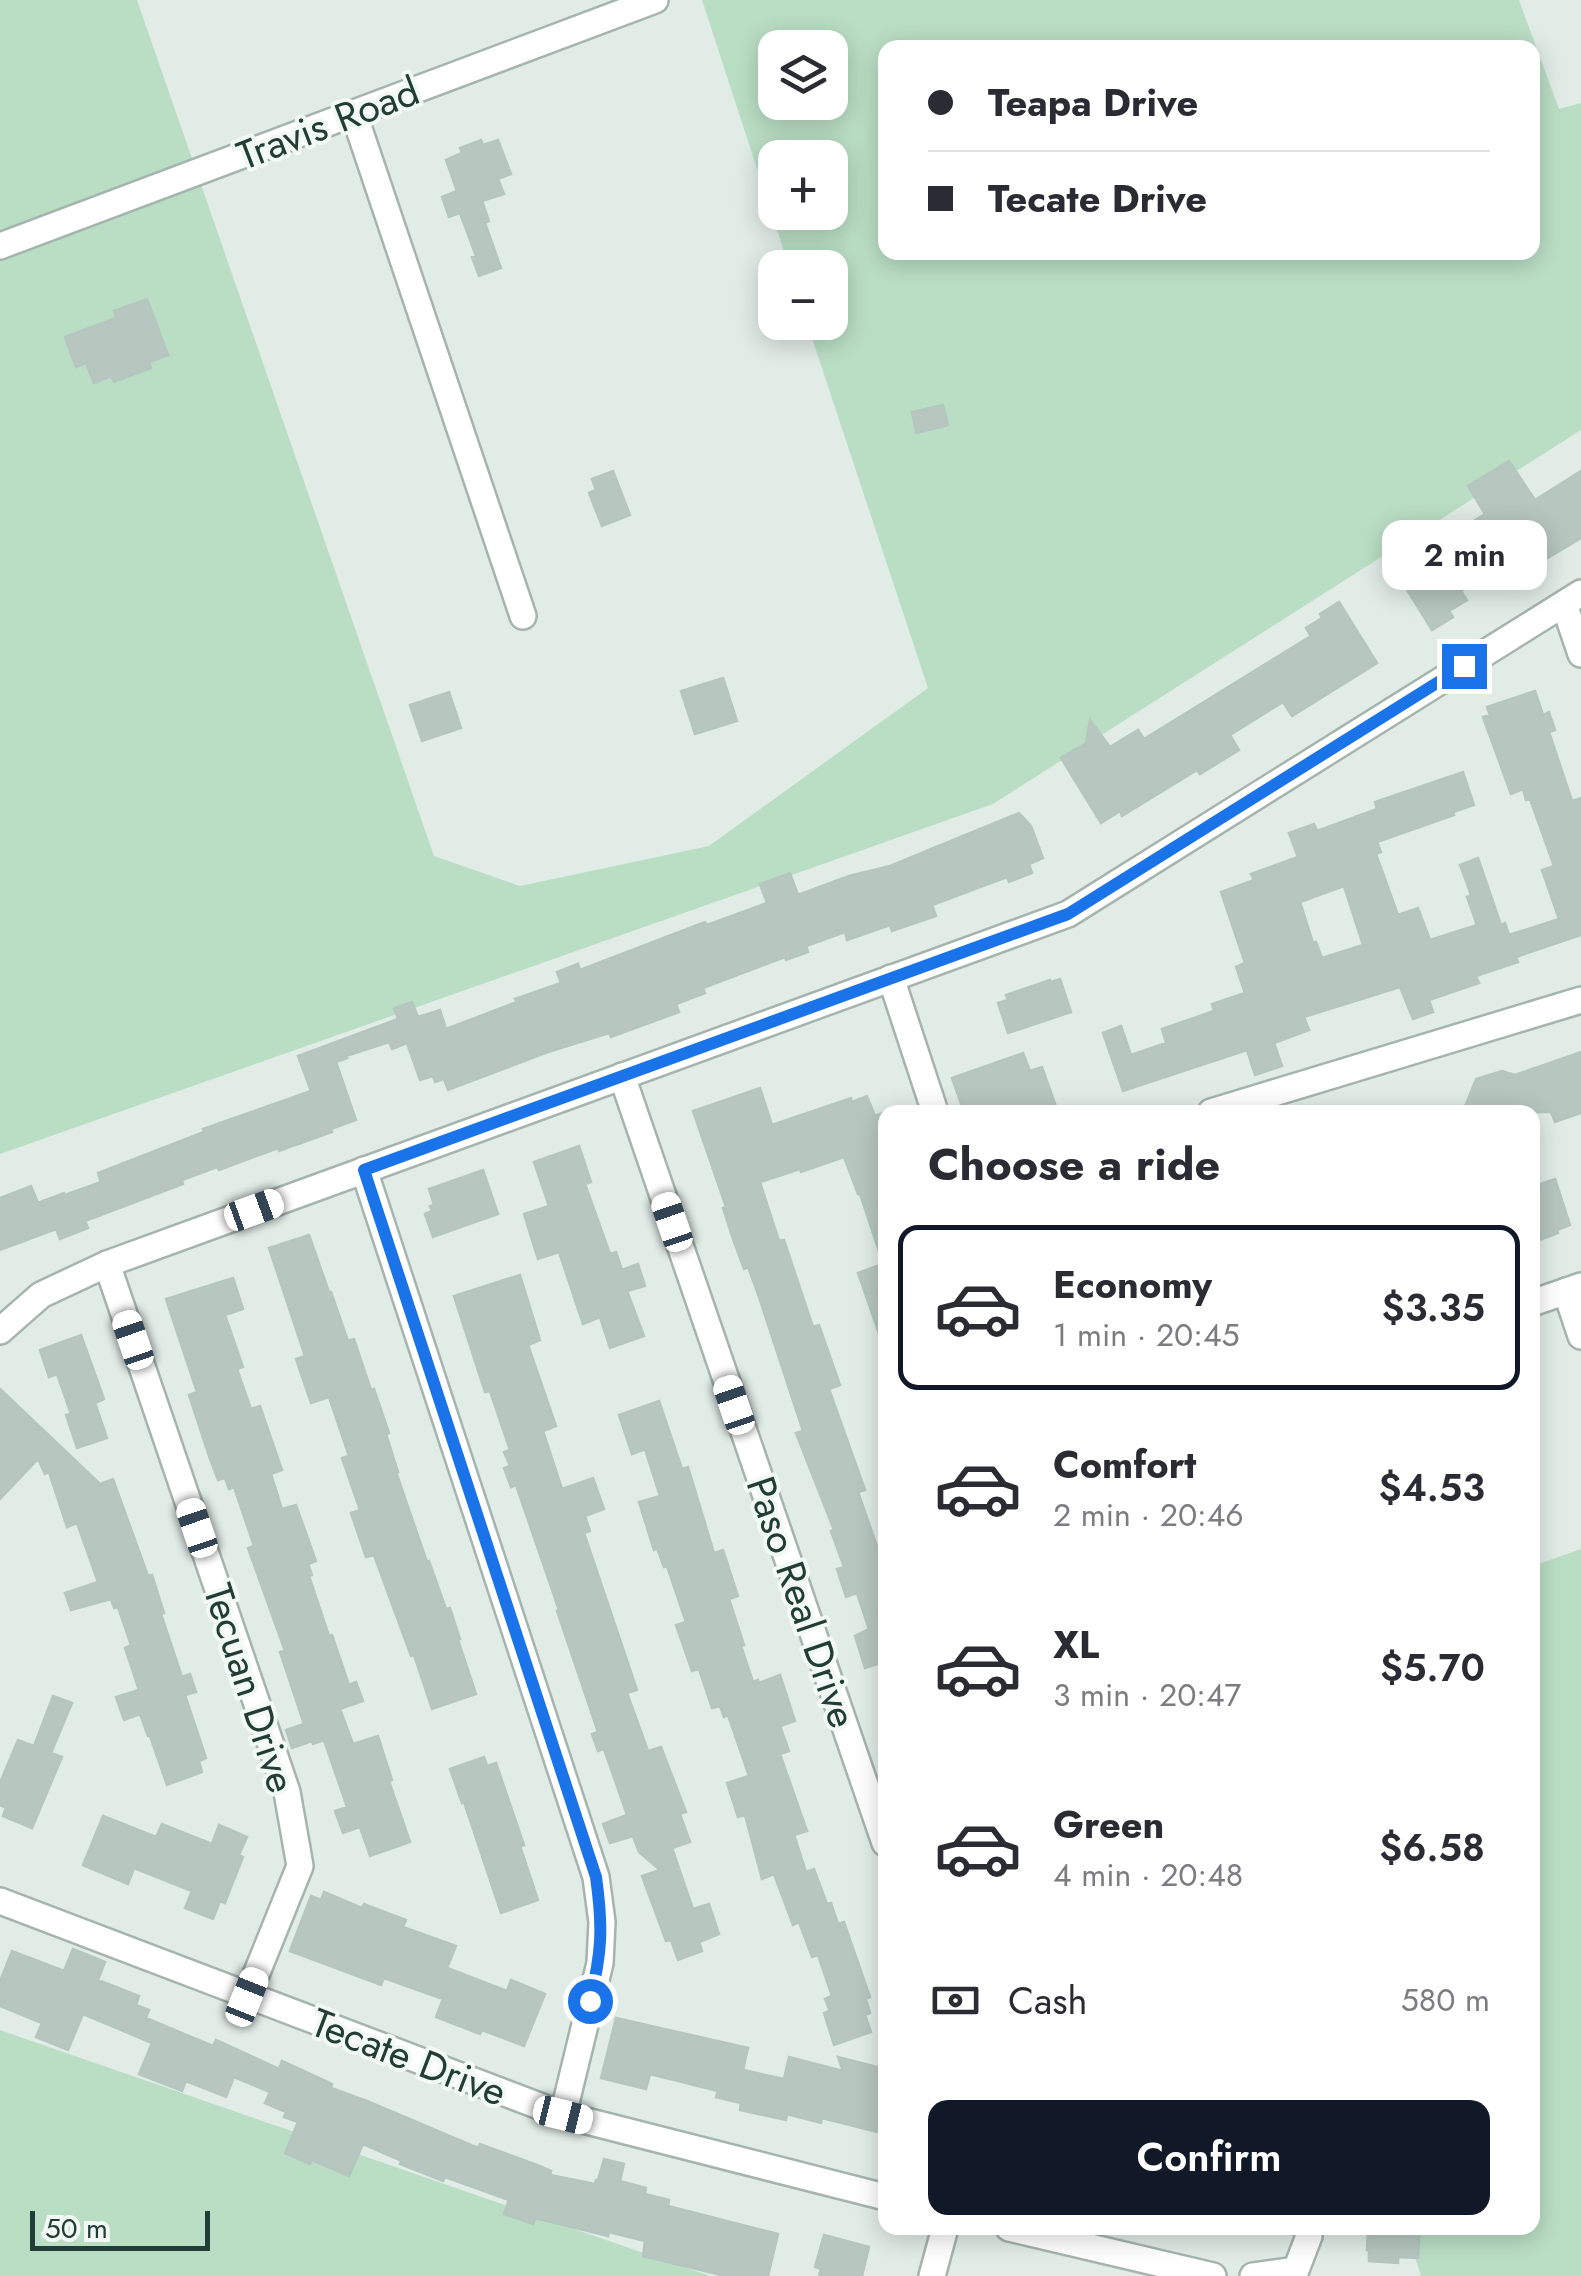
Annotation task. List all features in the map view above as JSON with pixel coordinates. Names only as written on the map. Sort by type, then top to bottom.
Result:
[{"type":"street","name":"Travis Road","points":[[0,246],[655,0]]},
{"type":"street","points":[[354,114],[523,616]]},
{"type":"street","points":[[0,1331],[41,1295],[107,1264],[1068,914],[1572,598],[1581,654]]},
{"type":"street","points":[[891,978],[933,1105]]},
{"type":"street","points":[[1234,1105],[1581,1000]]},
{"type":"street","name":"Paso Real Drive","points":[[622,1076],[878,1823]]},
{"type":"street","points":[[364,1170],[596,1877],[602,1922],[600,1963],[563,2115]]},
{"type":"street","name":"Tecuan Drive","points":[[107,1264],[290,1810],[300,1866],[247,1997]]},
{"type":"street","points":[[1540,1300],[1573,1289],[1581,1336]]},
{"type":"street","name":"Tecate Drive","points":[[0,1901],[563,2115],[878,2195]]},
{"type":"street","points":[[932,2276],[943,2235]]},
{"type":"street","points":[[1039,2235],[1213,2276]]},
{"type":"street","points":[[1253,2276],[1296,2270],[1309,2235]]},
{"type":"green space","points":[[0,0],[137,0],[434,856],[520,886],[709,846],[928,688],[813,340],[848,340],[848,250],[783,250],[777,230],[848,230],[848,140],[758,140],[758,172],[702,0],[1519,0],[1534,40],[878,40],[878,260],[1540,260],[1540,57],[1559,109],[1581,103],[1581,430],[993,804],[0,1154]]},
{"type":"green space","points":[[1581,1549],[1581,2276],[1421,2276],[1408,2235],[1540,2235],[1540,1564]]},
{"type":"green space","points":[[0,2030],[710,2276],[0,2276]]},
{"type":"building","points":[[481,140],[483,145],[498,140],[511,174],[498,179],[504,194],[482,201],[489,221],[485,223],[501,268],[479,276],[460,213],[449,217],[442,197],[457,191],[446,160],[462,153],[460,148]]},
{"type":"building","points":[[147,299],[168,355],[149,362],[151,368],[114,382],[111,376],[94,383],[86,363],[76,367],[65,337],[116,318],[114,311]]},
{"type":"building","points":[[943,405],[948,425],[916,433],[912,412]]},
{"type":"building","points":[[1509,461],[1535,500],[1581,471],[1581,538],[1541,562],[1546,571],[1530,581],[1516,557],[1461,591],[1467,600],[1449,611],[1453,617],[1432,630],[1391,564],[1429,540],[1433,546],[1485,514],[1468,486]]},
{"type":"building","points":[[613,471],[630,515],[602,526],[589,493],[596,490],[592,479]]},
{"type":"building","points":[[1339,602],[1377,663],[1292,716],[1283,702],[1230,735],[1239,750],[1200,774],[1197,770],[1122,816],[1120,811],[1101,823],[1061,758],[1086,743],[1090,720],[1110,747],[1138,730],[1144,739],[1311,636],[1306,628]]},
{"type":"building","points":[[723,678],[737,721],[695,734],[681,691]]},
{"type":"building","points":[[1535,691],[1543,715],[1549,712],[1555,730],[1549,732],[1572,801],[1581,798],[1581,935],[1516,957],[1518,962],[1476,976],[1479,983],[1429,1000],[1433,1012],[1413,1019],[1400,987],[1304,1017],[1309,1030],[1274,1043],[1282,1066],[1255,1075],[1247,1050],[1123,1091],[1103,1033],[1121,1026],[1131,1055],[1166,1043],[1162,1029],[1214,1011],[1212,1004],[1245,993],[1236,967],[1245,963],[1221,892],[1254,880],[1251,874],[1298,857],[1289,833],[1314,824],[1317,831],[1377,809],[1375,802],[1463,772],[1474,805],[1377,842],[1381,852],[1376,854],[1398,915],[1418,908],[1430,940],[1477,925],[1460,865],[1478,858],[1501,925],[1505,923],[1509,935],[1559,919],[1542,870],[1554,866],[1530,799],[1526,800],[1523,789],[1511,794],[1483,717],[1490,715],[1487,707]],"holes":[[[1344,886],[1363,945],[1322,958],[1300,902]]]},
{"type":"building","points":[[449,692],[461,728],[422,741],[410,705]]},
{"type":"building","points":[[1019,813],[1031,826],[1043,858],[1029,864],[1032,873],[1009,882],[1007,877],[932,905],[936,916],[892,931],[890,925],[847,940],[845,932],[806,946],[808,952],[703,988],[705,993],[676,1004],[679,1012],[611,1037],[609,1033],[548,1052],[448,1090],[444,1079],[435,1082],[433,1076],[420,1080],[407,1043],[392,1049],[389,1042],[346,1056],[336,1062],[356,1120],[279,1151],[278,1148],[182,1180],[183,1184],[85,1221],[88,1228],[60,1239],[56,1229],[0,1250],[0,1198],[31,1186],[38,1203],[65,1195],[101,1182],[98,1173],[204,1132],[203,1129],[311,1091],[298,1056],[398,1019],[394,1008],[412,1002],[418,1017],[440,1010],[446,1029],[561,983],[557,972],[578,964],[580,970],[705,922],[707,925],[767,903],[760,884],[790,873],[798,895],[890,866]]},
{"type":"building","points":[[1060,979],[1071,1012],[1008,1033],[998,1003],[1008,1000],[1006,995]]},
{"type":"building","points":[[1581,1052],[1581,1113],[1555,1122],[1551,1112],[1540,1112],[1540,1105],[1466,1105],[1476,1079],[1502,1071],[1515,1075]]},
{"type":"building","points":[[1023,1053],[1030,1071],[1042,1067],[1056,1105],[962,1105],[952,1078]]},
{"type":"building","points":[[760,1088],[772,1125],[867,1096],[875,1116],[878,1115],[878,1248],[844,1157],[760,1182],[779,1241],[784,1240],[813,1327],[819,1325],[840,1385],[829,1389],[865,1490],[858,1492],[878,1549],[878,1664],[865,1668],[855,1636],[869,1629],[857,1593],[846,1597],[837,1569],[844,1567],[831,1531],[834,1530],[796,1433],[803,1431],[758,1294],[732,1236],[693,1111]]},
{"type":"building","points":[[579,1146],[591,1182],[585,1184],[610,1254],[616,1252],[622,1270],[638,1264],[645,1286],[627,1291],[644,1336],[610,1348],[600,1317],[583,1324],[559,1252],[538,1259],[524,1214],[549,1206],[534,1162]]},
{"type":"building","points":[[483,1170],[498,1214],[433,1237],[425,1214],[434,1205],[429,1189]]},
{"type":"building","points":[[1555,1179],[1570,1225],[1540,1240],[1540,1184]]},
{"type":"building","points":[[309,1235],[348,1341],[354,1339],[371,1390],[374,1389],[389,1433],[386,1434],[396,1472],[427,1562],[446,1609],[450,1608],[476,1694],[432,1709],[374,1555],[366,1557],[351,1513],[360,1510],[342,1458],[349,1456],[329,1397],[311,1403],[296,1359],[305,1356],[269,1248]]},
{"type":"building","points":[[878,1266],[878,1330],[858,1273]]},
{"type":"building","points":[[520,1275],[540,1340],[528,1345],[556,1426],[543,1431],[562,1489],[593,1478],[604,1509],[585,1516],[590,1531],[584,1533],[637,1690],[627,1693],[648,1751],[661,1747],[686,1812],[680,1814],[690,1842],[672,1848],[693,1909],[709,1904],[719,1934],[699,1942],[702,1951],[678,1960],[671,1940],[666,1941],[642,1876],[660,1870],[639,1852],[633,1836],[610,1843],[603,1824],[627,1815],[604,1749],[598,1751],[592,1734],[598,1732],[559,1610],[516,1485],[511,1487],[504,1468],[510,1466],[504,1452],[510,1450],[490,1391],[485,1392],[454,1296]]},
{"type":"building","points":[[233,1278],[243,1309],[225,1315],[243,1367],[237,1369],[251,1409],[260,1406],[282,1470],[271,1474],[282,1509],[296,1505],[316,1561],[308,1564],[312,1575],[309,1576],[329,1636],[332,1635],[349,1685],[356,1682],[363,1701],[340,1709],[353,1744],[378,1736],[410,1842],[370,1856],[360,1827],[343,1833],[335,1811],[347,1807],[324,1740],[292,1748],[286,1730],[304,1724],[280,1652],[285,1651],[248,1548],[254,1546],[234,1487],[229,1489],[225,1478],[218,1480],[209,1456],[189,1395],[197,1392],[166,1299]]},
{"type":"building","points":[[81,1335],[104,1399],[95,1403],[107,1438],[77,1448],[66,1415],[71,1414],[57,1374],[49,1377],[40,1350]]},
{"type":"building","points":[[0,1389],[100,1484],[113,1479],[148,1576],[152,1575],[182,1677],[190,1674],[196,1692],[185,1695],[206,1758],[199,1761],[202,1772],[167,1785],[140,1714],[124,1720],[116,1697],[139,1690],[125,1648],[131,1645],[118,1607],[114,1608],[111,1599],[71,1610],[65,1593],[98,1582],[77,1523],[67,1527],[49,1472],[45,1474],[38,1459],[0,1499]]},
{"type":"building","points":[[659,1401],[682,1469],[688,1467],[714,1553],[723,1550],[738,1596],[729,1599],[753,1682],[780,1675],[795,1721],[780,1726],[789,1751],[780,1754],[807,1831],[794,1835],[806,1872],[814,1869],[838,1924],[844,1922],[870,1997],[866,1999],[870,2013],[865,2015],[871,2032],[834,2045],[824,2013],[830,2011],[825,1999],[832,1996],[818,1955],[812,1957],[799,1922],[793,1925],[774,1874],[762,1879],[745,1815],[738,1817],[727,1783],[749,1776],[728,1715],[724,1717],[720,1706],[712,1708],[699,1669],[692,1671],[676,1625],[686,1622],[667,1566],[664,1567],[657,1548],[654,1550],[639,1502],[660,1496],[645,1449],[632,1454],[619,1415]]},
{"type":"building","points":[[53,1696],[72,1703],[51,1753],[62,1757],[32,1828],[3,1816],[6,1808],[0,1805],[0,1783],[18,1740],[34,1746]]},
{"type":"building","points":[[484,1757],[487,1766],[496,1763],[538,1900],[501,1913],[450,1769]]},
{"type":"building","points":[[103,1816],[156,1837],[162,1824],[212,1844],[219,1825],[247,1837],[225,1903],[220,1901],[213,1919],[185,1908],[192,1891],[134,1868],[128,1884],[83,1865]]},
{"type":"building","points":[[324,1892],[406,1920],[403,1927],[456,1946],[447,1968],[507,1991],[511,1980],[545,1994],[524,2046],[436,2017],[443,1999],[384,1978],[381,1985],[290,1951],[311,1896],[321,1900]]},
{"type":"building","points":[[73,1949],[105,1962],[98,1980],[139,1996],[136,2005],[149,2010],[146,2018],[213,2046],[216,2040],[279,2069],[282,2061],[332,2084],[331,2088],[478,2148],[480,2144],[537,2165],[551,2171],[550,2175],[595,2184],[604,2159],[624,2164],[620,2181],[646,2188],[645,2194],[669,2200],[668,2206],[778,2234],[768,2276],[725,2276],[643,2256],[645,2241],[535,2218],[533,2224],[504,2214],[509,2200],[445,2177],[443,2181],[363,2144],[349,2176],[312,2160],[310,2164],[285,2153],[298,2122],[265,2103],[270,2092],[234,2077],[226,2097],[186,2081],[182,2091],[139,2074],[152,2043],[83,2014],[68,2050],[36,2037],[42,2023],[0,2006],[0,1981],[12,1951],[64,1971]]},
{"type":"building","points":[[616,2018],[748,2048],[743,2070],[784,2079],[789,2057],[843,2071],[838,2057],[878,2067],[878,2132],[822,2118],[821,2123],[787,2114],[786,2120],[740,2110],[741,2103],[716,2097],[718,2091],[650,2074],[646,2089],[601,2078]]},
{"type":"building","points":[[824,2235],[869,2247],[862,2276],[819,2276],[821,2269],[815,2267]]},
{"type":"building","points":[[1368,2235],[1420,2235],[1418,2258],[1398,2257],[1398,2263],[1369,2261]]},
{"type":"route","points":[[590,2001],[600,1963],[602,1922],[596,1877],[364,1170],[1068,914],[1464,666]]}]
